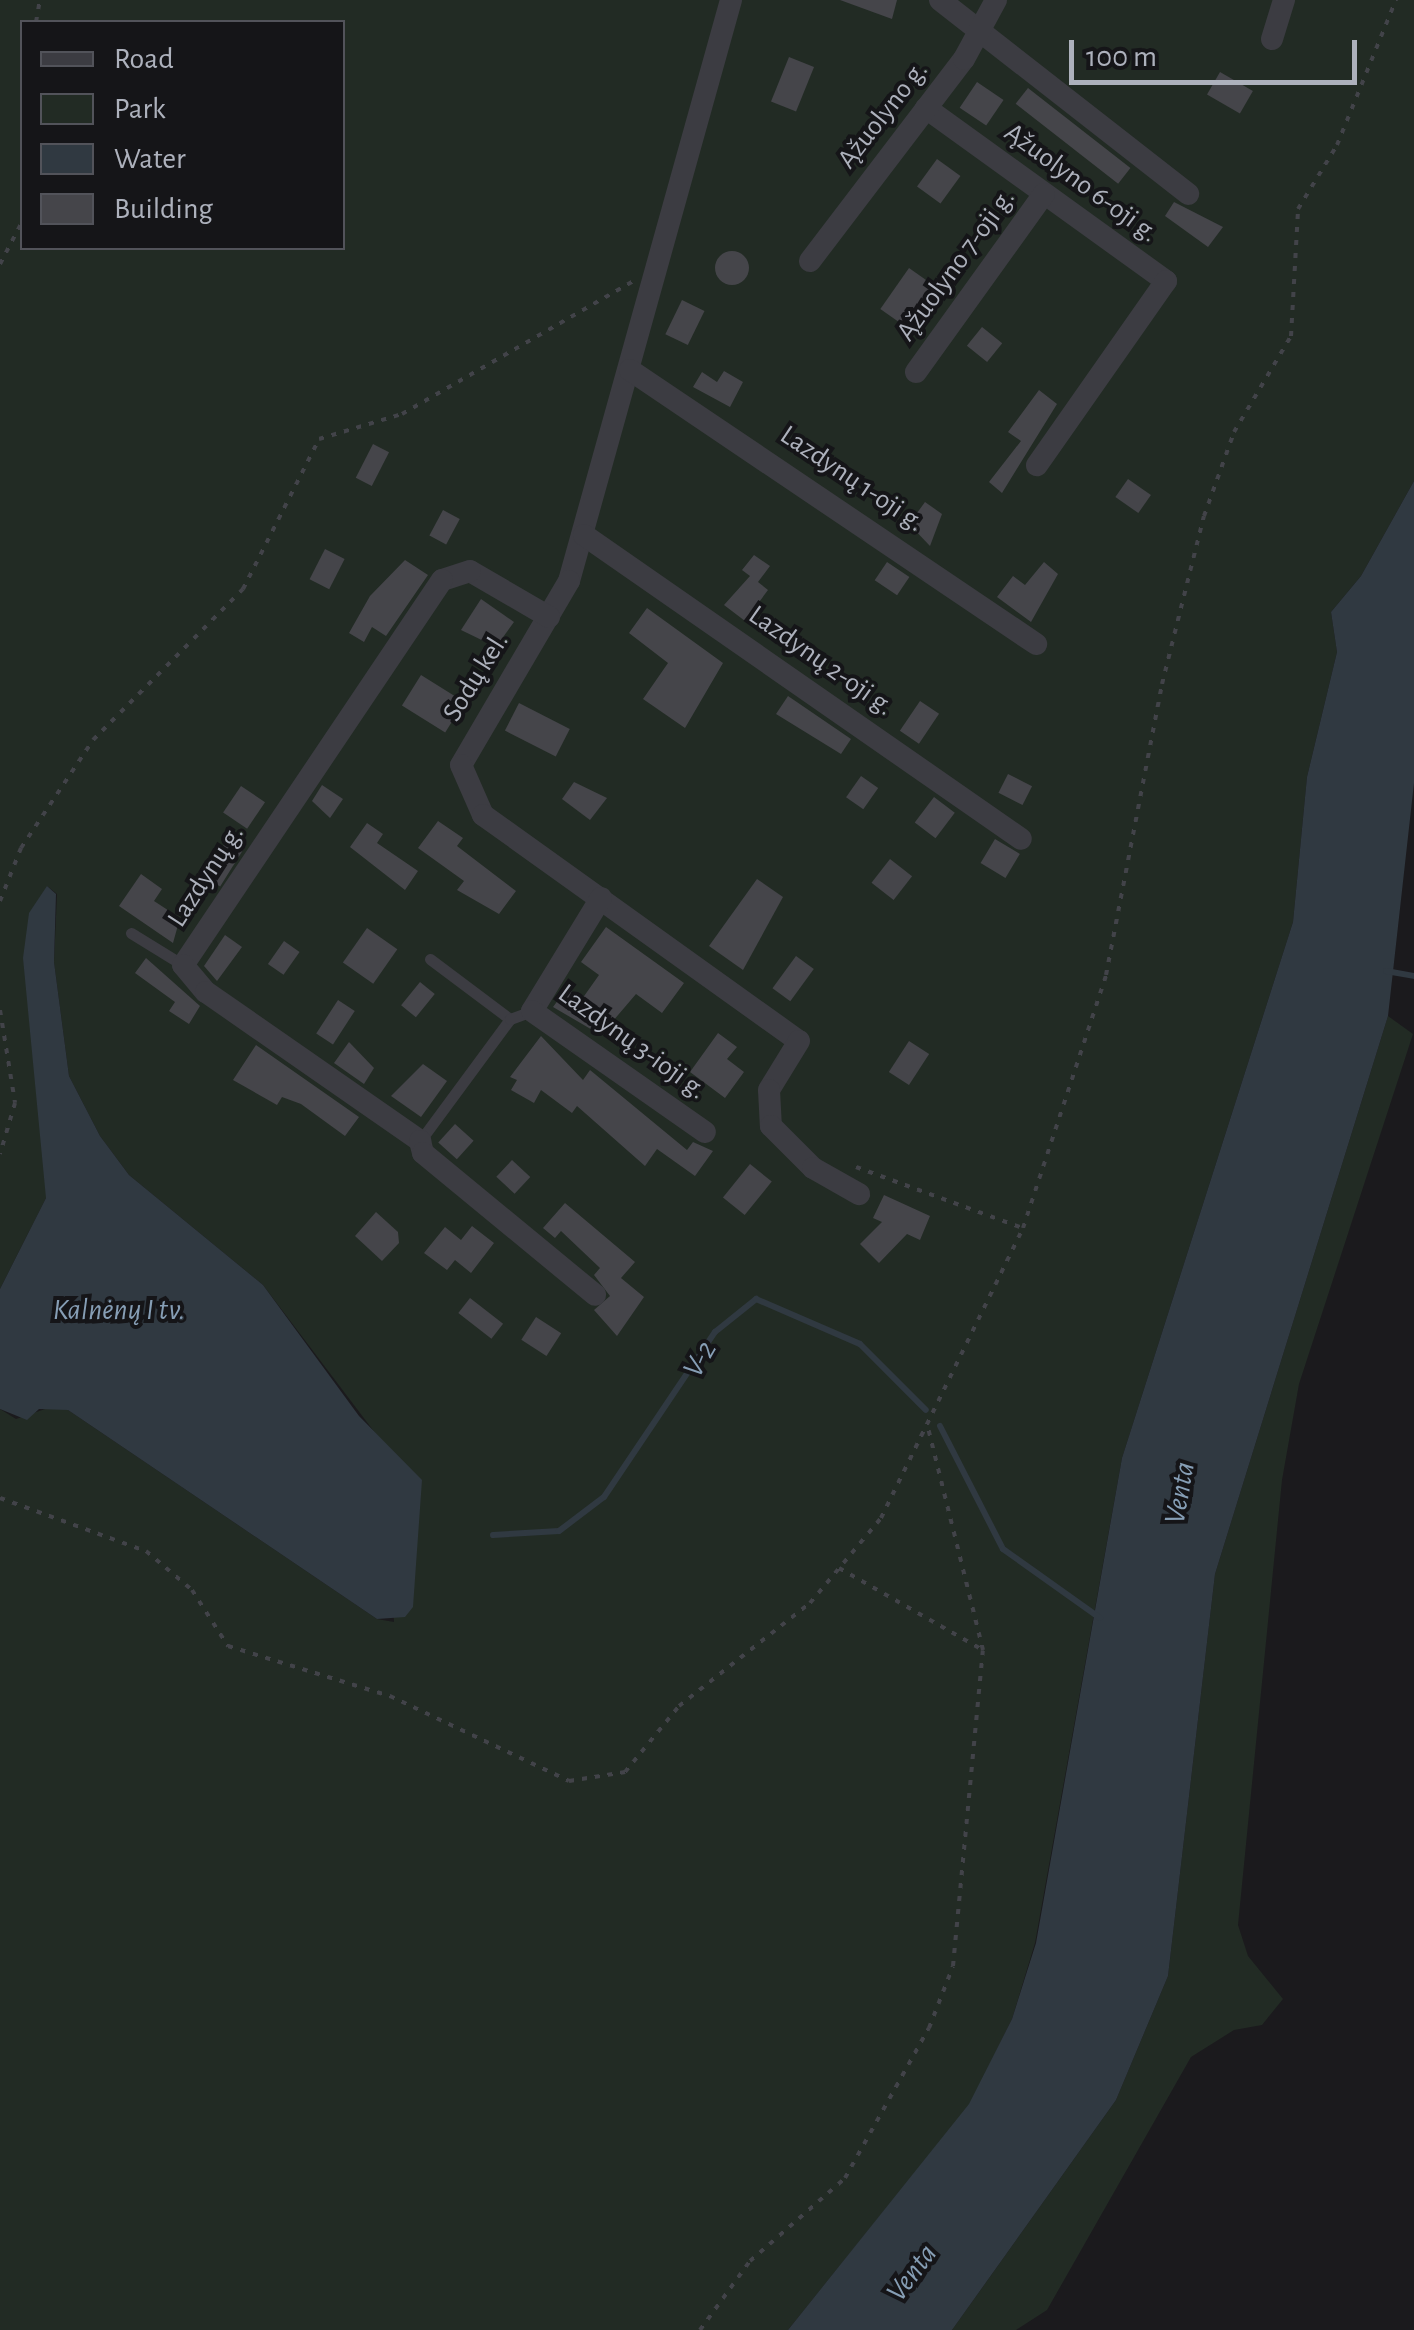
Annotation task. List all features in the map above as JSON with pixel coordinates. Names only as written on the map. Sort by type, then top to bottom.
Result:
[{"type":"street","name":"Sodų kel.","points":[[731,0],[584,534],[549,616],[469,742],[463,779],[484,815],[799,1041],[770,1090],[771,1126],[813,1168],[859,1194]]},
{"type":"street","points":[[940,0],[1188,194]]},
{"type":"street","name":"Ąžuolyno g.","points":[[810,261],[926,108],[979,32],[996,0]]},
{"type":"street","points":[[1272,39],[1284,0]]},
{"type":"street","name":"Ąžuolyno 6-oji g.","points":[[926,108],[1166,281],[1037,465]]},
{"type":"street","name":"Ąžuolyno 7-oji g.","points":[[916,372],[1044,194]]},
{"type":"street","name":"Lazdynų 1-oji g.","points":[[630,370],[1036,644]]},
{"type":"street","name":"Lazdynų 2-oji g.","points":[[584,534],[1021,839]]},
{"type":"street","name":"Lazdynų g.","points":[[549,616],[470,570],[442,580],[183,965],[206,992],[420,1141],[423,1152],[596,1295]]},
{"type":"street","name":"Lazdynų 3-ioji g.","points":[[601,898],[521,1015],[705,1132]]},
{"type":"lane","points":[[131,932],[183,965]]},
{"type":"lane","points":[[420,1141],[521,1015],[430,959]]},
{"type":"path","points":[[0,1498],[146,1551],[192,1590],[228,1646],[390,1696],[569,1781],[624,1772],[679,1706],[810,1603],[881,1518],[1023,1228],[1106,974],[1162,684],[1204,516],[1234,432],[1291,336],[1298,209],[1337,146],[1396,0]]},
{"type":"path","points":[[0,264],[20,226]]},
{"type":"path","points":[[0,901],[20,848],[94,740],[243,589],[319,439],[402,414],[656,273]]},
{"type":"path","points":[[0,1010],[15,1103],[0,1154]]},
{"type":"path","points":[[841,1162],[1023,1228]]},
{"type":"path","points":[[700,2330],[750,2260],[845,2178],[929,2028],[953,1966],[983,1650],[928,1428]]},
{"type":"path","points":[[839,1568],[983,1650]]},
{"type":"green space","points":[[0,0],[1414,0],[1414,481],[1361,576],[1331,612],[1337,652],[1307,777],[1293,922],[1122,1458],[1035,1943],[1012,2019],[970,2104],[788,2330],[0,2330],[0,1409],[16,1419],[51,1407],[68,1410],[377,1619],[394,1622],[385,1446],[263,1285],[129,1175],[100,1136],[69,1076],[54,962],[57,894],[47,886],[46,1198],[0,1289]]},
{"type":"green space","points":[[1388,1016],[1413,1034],[1299,1384],[1282,1480],[1238,1925],[1248,1956],[1283,1999],[1262,2025],[1234,2030],[1191,2057],[1047,2310],[1016,2330],[952,2330],[1116,2100],[1168,1976],[1215,1574]]},
{"type":"water","name":"Venta","points":[[1414,481],[1414,783],[1388,1016],[1215,1574],[1168,1976],[1116,2100],[952,2330],[788,2330],[969,2104],[1012,2019],[1036,1943],[1122,1458],[1293,922],[1307,777],[1337,652],[1331,612],[1361,576]]},
{"type":"water","name":"Kalnėnų I tv.","points":[[47,886],[56,894],[54,962],[69,1076],[100,1136],[129,1175],[263,1285],[359,1416],[422,1480],[413,1607],[405,1617],[377,1619],[68,1410],[39,1409],[27,1420],[0,1409],[0,1289],[46,1198],[23,958],[29,913]]},
{"type":"building","points":[[840,0],[897,0],[892,19]]},
{"type":"building","points":[[789,57],[814,67],[796,112],[771,102]]},
{"type":"building","points":[[1220,72],[1253,91],[1240,114],[1207,95]]},
{"type":"building","points":[[977,82],[1004,100],[986,126],[960,108]]},
{"type":"building","points":[[1028,88],[1130,168],[1118,184],[1016,104]]},
{"type":"building","points":[[937,159],[960,176],[940,204],[917,187]]},
{"type":"building","points":[[1174,202],[1223,227],[1208,247],[1165,216]]},
{"type":"building","points":[[732,251],[744,256],[749,268],[744,280],[732,285],[720,280],[715,268],[720,256]]},
{"type":"building","points":[[909,268],[936,287],[907,328],[880,309]]},
{"type":"building","points":[[682,300],[704,311],[688,345],[665,334]]},
{"type":"building","points":[[982,327],[1002,343],[987,362],[967,346]]},
{"type":"building","points":[[724,371],[743,382],[730,407],[693,387],[702,372],[717,382]]},
{"type":"building","points":[[1039,390],[1057,404],[1002,493],[989,482],[1021,441],[1008,432]]},
{"type":"building","points":[[373,444],[389,452],[372,486],[356,478]]},
{"type":"building","points":[[1128,479],[1151,495],[1138,513],[1115,497]]},
{"type":"building","points":[[925,502],[942,514],[930,546],[909,524]]},
{"type":"building","points":[[443,510],[460,519],[446,545],[429,536]]},
{"type":"building","points":[[325,549],[345,559],[329,589],[310,579]]},
{"type":"building","points":[[754,555],[770,566],[758,582],[768,590],[745,621],[724,605],[750,576],[742,570]]},
{"type":"building","points":[[405,560],[428,575],[386,636],[372,627],[364,642],[349,633],[370,596]]},
{"type":"building","points":[[887,562],[909,577],[897,595],[875,580]]},
{"type":"building","points":[[1044,562],[1058,574],[1031,622],[997,597],[1013,576],[1025,585]]},
{"type":"building","points":[[481,599],[514,622],[496,647],[461,630]]},
{"type":"building","points":[[647,608],[723,663],[685,728],[643,699],[668,663],[629,633]]},
{"type":"building","points":[[421,675],[464,702],[445,733],[402,706]]},
{"type":"building","points":[[788,696],[851,739],[841,754],[776,714]]},
{"type":"building","points":[[920,701],[939,714],[919,744],[900,731]]},
{"type":"building","points":[[519,703],[570,729],[556,756],[505,731]]},
{"type":"building","points":[[1008,774],[1032,786],[1023,805],[998,793]]},
{"type":"building","points":[[861,776],[878,788],[863,809],[846,797]]},
{"type":"building","points":[[574,782],[607,798],[590,820],[562,799]]},
{"type":"building","points":[[322,785],[343,799],[330,818],[312,801]]},
{"type":"building","points":[[241,786],[265,802],[247,829],[223,813]]},
{"type":"building","points":[[934,797],[955,813],[936,838],[915,823]]},
{"type":"building","points":[[438,821],[463,838],[457,846],[516,891],[499,914],[457,890],[464,881],[418,848]]},
{"type":"building","points":[[367,823],[383,834],[377,843],[418,871],[405,890],[350,847]]},
{"type":"building","points":[[230,835],[246,845],[220,887],[204,877]]},
{"type":"building","points":[[995,839],[1020,854],[1005,878],[981,863]]},
{"type":"building","points":[[890,859],[912,876],[894,900],[872,883]]},
{"type":"building","points":[[141,874],[162,889],[154,901],[180,918],[173,943],[119,906]]},
{"type":"building","points":[[757,879],[783,897],[743,970],[709,946]]},
{"type":"building","points":[[606,927],[684,983],[662,1013],[636,994],[601,1035],[553,1007],[567,988],[582,999],[599,975],[581,962]]},
{"type":"building","points":[[367,928],[397,949],[373,984],[343,962]]},
{"type":"building","points":[[225,935],[242,947],[217,981],[204,966]]},
{"type":"building","points":[[284,941],[300,952],[284,975],[268,964]]},
{"type":"building","points":[[796,956],[814,969],[790,1001],[772,988]]},
{"type":"building","points":[[146,958],[200,1006],[189,1024],[169,1011],[175,1002],[135,973]]},
{"type":"building","points":[[420,982],[435,994],[416,1017],[401,1005]]},
{"type":"building","points":[[338,1000],[355,1011],[333,1044],[316,1034]]},
{"type":"building","points":[[718,1033],[737,1047],[727,1059],[744,1072],[725,1098],[690,1072]]},
{"type":"building","points":[[541,1036],[583,1080],[590,1070],[687,1150],[693,1142],[713,1151],[695,1176],[657,1149],[645,1166],[577,1106],[572,1113],[541,1090],[534,1103],[511,1090],[517,1080],[510,1077]]},
{"type":"building","points":[[909,1041],[929,1054],[909,1085],[889,1072]]},
{"type":"building","points":[[349,1042],[374,1068],[364,1084],[334,1063]]},
{"type":"building","points":[[256,1045],[359,1117],[345,1136],[301,1104],[282,1097],[277,1105],[233,1080]]},
{"type":"building","points":[[423,1064],[447,1081],[421,1117],[391,1096]]},
{"type":"building","points":[[455,1124],[474,1141],[457,1159],[438,1143]]},
{"type":"building","points":[[512,1160],[530,1177],[515,1194],[496,1177]]},
{"type":"building","points":[[750,1164],[772,1182],[745,1215],[723,1197]]},
{"type":"building","points":[[884,1195],[930,1216],[920,1240],[907,1234],[879,1263],[860,1244],[882,1222],[873,1218]]},
{"type":"building","points":[[565,1203],[635,1262],[621,1278],[644,1297],[617,1336],[594,1310],[610,1296],[594,1275],[600,1268],[561,1231],[555,1238],[543,1228]]},
{"type":"building","points":[[376,1212],[398,1232],[399,1243],[382,1261],[355,1236]]},
{"type":"building","points":[[472,1226],[494,1243],[471,1273],[455,1260],[447,1270],[424,1253],[445,1227],[461,1240]]},
{"type":"building","points":[[470,1298],[503,1324],[491,1339],[458,1313]]},
{"type":"building","points":[[536,1317],[561,1333],[546,1356],[521,1340]]},
{"type":"waterway","points":[[1386,971],[1414,976]]},
{"type":"waterway","name":"V-2","points":[[493,1535],[559,1531],[604,1497],[715,1332],[756,1299],[860,1344],[926,1410]]},
{"type":"waterway","name":"V-2","points":[[940,1426],[1003,1549],[1100,1618]]}]
